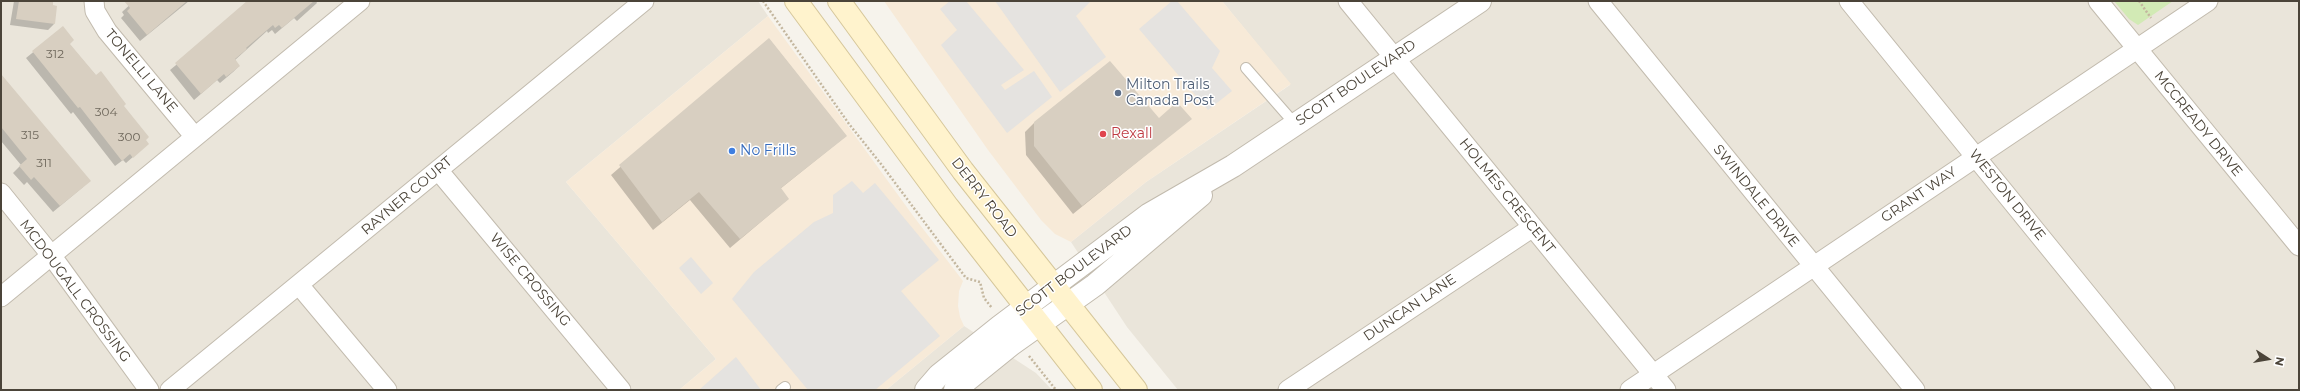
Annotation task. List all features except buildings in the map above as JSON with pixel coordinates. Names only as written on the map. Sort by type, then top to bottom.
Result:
[{"type":"main road","points":[[796,1],[938,194],[1025,308],[1091,390]]},
{"type":"main road","name":"DERRY ROAD","points":[[839,1],[929,125],[1067,305],[1136,390]]},
{"type":"street","name":"TONELLI LANE","points":[[94,1],[95,11],[107,31],[195,137]]},
{"type":"street","points":[[1,297],[360,1]]},
{"type":"street","name":"RAYNER COURT","points":[[170,390],[300,285],[644,1]]},
{"type":"street","name":"HOLMES CRESCENT","points":[[1348,1],[1666,390]]},
{"type":"street","name":"SCOTT BOULEVARD","points":[[926,390],[939,374],[1148,215],[1233,166],[1480,1]]},
{"type":"street","name":"SWINDALE DRIVE","points":[[1598,1],[1915,390]]},
{"type":"street","name":"WESTON DRIVE","points":[[1849,1],[2165,390]]},
{"type":"street","name":"MCCREADY DRIVE","points":[[2098,1],[2299,246]]},
{"type":"street","name":"GRANT WAY","points":[[1630,390],[2208,1]]},
{"type":"street","name":"SCOTT BOULEVARD","points":[[955,390],[1039,325],[1095,285],[1170,223],[1233,166]]},
{"type":"street","name":"WISE CROSSING","points":[[438,170],[621,390]]},
{"type":"street","name":"MCDOUGALL CROSSING","points":[[1,193],[51,255],[149,390]]},
{"type":"street","name":"DUNCAN LANE","points":[[1288,390],[1533,228]]},
{"type":"street","points":[[300,285],[387,390]]},
{"type":"lane","points":[[1246,68],[1295,124]]},
{"type":"path","points":[[763,1],[849,124],[881,164],[966,278],[980,282],[984,298]]},
{"type":"path","points":[[2139,1],[2151,18]]},
{"type":"path","points":[[1038,367],[1056,390]]},
{"type":"shaded area","points":[[1,1],[758,1],[768,16],[566,182],[716,359],[679,390],[1,390]]},
{"type":"shaded area","points":[[884,1],[1222,1],[1291,84],[1146,182],[1071,242],[1055,234],[1041,220],[988,150]]},
{"type":"shaded area","points":[[950,1],[966,1],[1024,70],[1001,85],[1005,90],[1034,71],[1052,97],[1007,133],[941,45],[957,30],[940,9]]},
{"type":"shaded area","points":[[995,1],[1091,1],[1076,16],[1106,57],[1060,92]]},
{"type":"shaded area","points":[[1172,1],[1177,1],[1220,51],[1212,68],[1232,91],[1208,110],[1139,29]]},
{"type":"shaded area","points":[[1222,1],[2299,1],[2299,390],[1178,390],[1127,327],[1071,242],[1146,182],[1290,85]]},
{"type":"shaded area","points":[[768,16],[914,217],[963,281],[959,291],[958,306],[960,317],[964,326],[886,390],[679,390],[716,359],[566,182]]},
{"type":"shaded area","points":[[852,181],[863,193],[875,183],[939,260],[901,291],[940,336],[875,390],[808,390],[732,299],[754,272],[814,222],[833,213],[833,195]]},
{"type":"shaded area","points":[[691,257],[713,283],[701,294],[679,268]]},
{"type":"shaded area","points":[[964,326],[1036,373],[1052,390],[886,390]]},
{"type":"shaded area","points":[[736,357],[761,390],[699,390]]},
{"type":"green space","points":[[2114,1],[2173,1],[2138,25],[2129,19]]},
{"type":"place","name":"Milton Trails Canada Post","points":[[1118,93]]},
{"type":"place","name":"Rexall","points":[[1103,134]]},
{"type":"place","name":"No Frills","points":[[732,151]]}]
